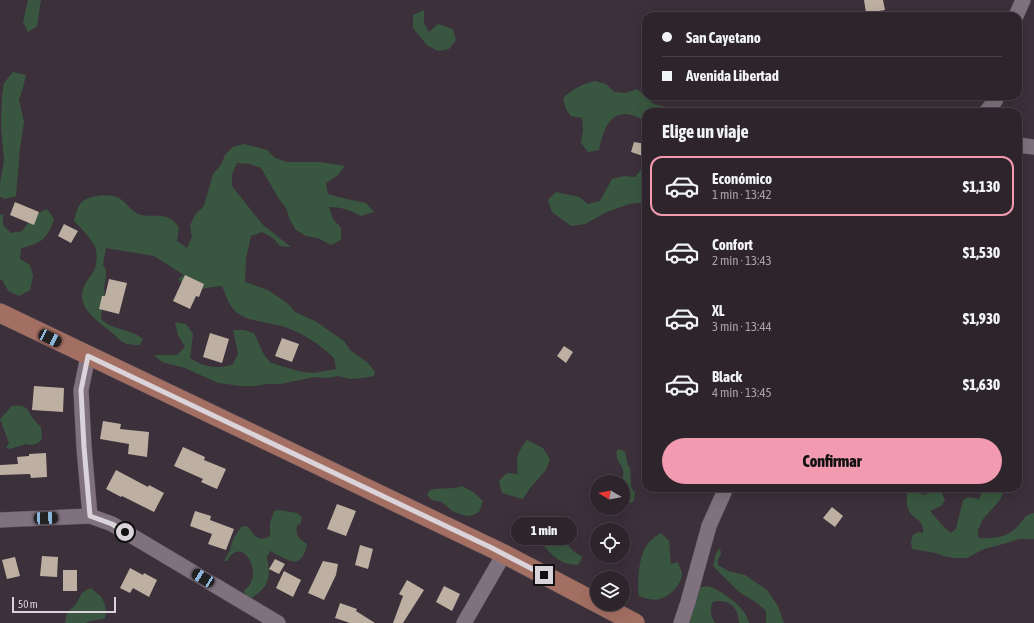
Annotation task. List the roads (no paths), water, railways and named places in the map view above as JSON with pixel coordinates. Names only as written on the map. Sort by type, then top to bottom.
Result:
[{"type":"main road","points":[[0,313],[504,554],[590,600]]},
{"type":"main road","points":[[612,611],[635,623]]},
{"type":"street","points":[[1018,12],[1023,0]]},
{"type":"street","points":[[989,108],[995,100]]},
{"type":"street","points":[[1022,146],[1034,147]]},
{"type":"street","points":[[88,356],[81,390],[90,516]]},
{"type":"street","points":[[681,623],[709,526],[724,492]]},
{"type":"street","points":[[0,520],[90,516],[112,524],[278,623]]},
{"type":"street","points":[[464,623],[504,554]]}]
